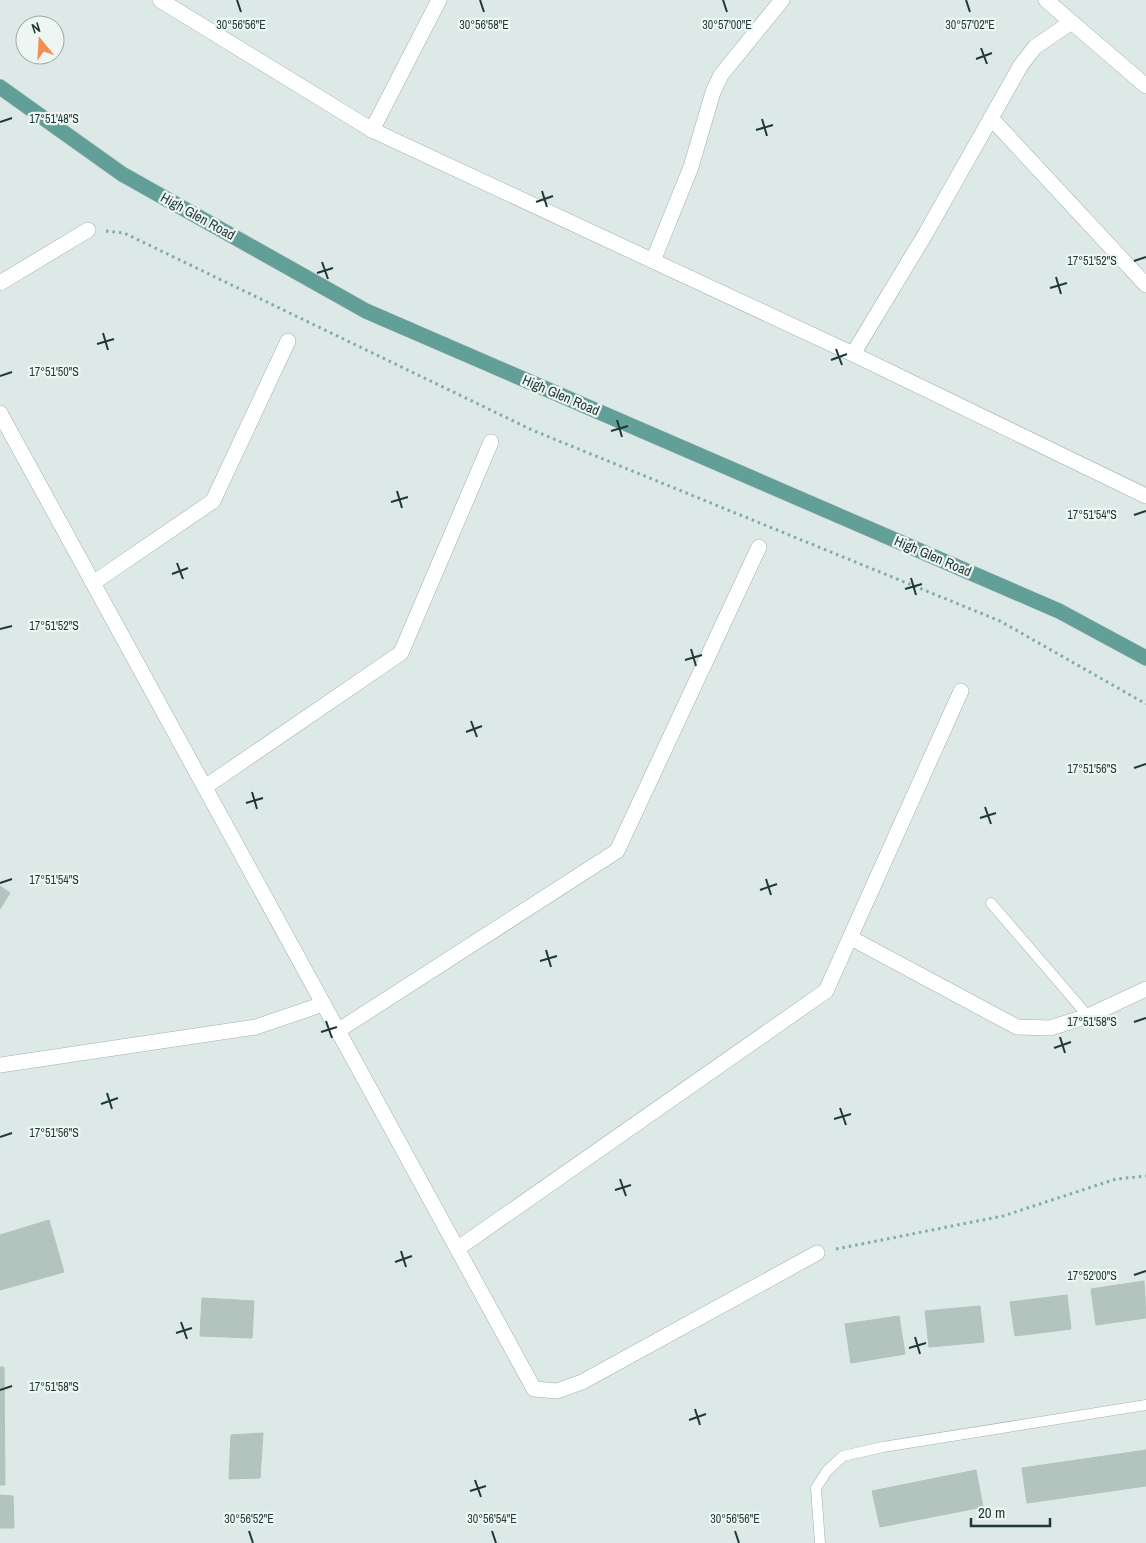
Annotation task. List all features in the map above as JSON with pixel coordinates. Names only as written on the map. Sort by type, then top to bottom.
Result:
[{"type":"main road","name":"High Glen Road","points":[[0,87],[122,174],[366,311],[1059,611],[1146,658]]},
{"type":"street","points":[[160,0],[372,130],[853,354],[1146,496]]},
{"type":"street","points":[[372,130],[439,0]]},
{"type":"street","points":[[654,261],[691,167],[713,92],[721,75],[782,0]]},
{"type":"street","points":[[1046,0],[1070,23],[1146,86]]},
{"type":"street","points":[[853,354],[926,233],[1021,65],[1035,48],[1070,23]]},
{"type":"street","points":[[991,118],[1146,285]]},
{"type":"street","points":[[0,283],[88,230]]},
{"type":"street","points":[[93,583],[213,501],[288,341]]},
{"type":"street","points":[[0,413],[534,1389],[557,1390],[582,1382],[817,1253]]},
{"type":"street","points":[[205,787],[401,653],[491,442]]},
{"type":"street","points":[[339,1030],[617,851],[759,547]]},
{"type":"street","points":[[457,1249],[826,991],[961,691]]},
{"type":"street","points":[[850,938],[1017,1027],[1050,1028],[1088,1016],[1146,989]]},
{"type":"street","points":[[0,1065],[256,1027],[323,1004]]},
{"type":"lane","points":[[992,903],[1088,1016]]},
{"type":"lane","points":[[820,1543],[816,1488],[827,1470],[843,1456],[883,1447],[1146,1405]]},
{"type":"path","points":[[88,230],[124,233],[532,430],[1000,621],[1146,704]]},
{"type":"path","points":[[817,1253],[1003,1216],[1116,1179],[1146,1176]]},
{"type":"building","points":[[0,886],[10,893],[0,909]]},
{"type":"building","points":[[49,1220],[64,1272],[0,1290],[0,1235]]},
{"type":"building","points":[[1144,1281],[1146,1318],[1096,1325],[1091,1289]]},
{"type":"building","points":[[1067,1295],[1071,1329],[1015,1336],[1010,1302]]},
{"type":"building","points":[[202,1298],[254,1301],[252,1338],[200,1336]]},
{"type":"building","points":[[980,1306],[984,1342],[929,1347],[925,1311]]},
{"type":"building","points":[[899,1316],[905,1354],[851,1363],[845,1324]]},
{"type":"building","points":[[0,1367],[4,1367],[5,1485],[0,1485]]},
{"type":"building","points":[[263,1433],[260,1478],[229,1479],[231,1435]]},
{"type":"building","points":[[1146,1450],[1146,1486],[1027,1503],[1022,1468]]},
{"type":"building","points":[[976,1470],[983,1507],[880,1527],[872,1491]]},
{"type":"building","points":[[0,1495],[13,1496],[14,1528],[0,1528]]}]
